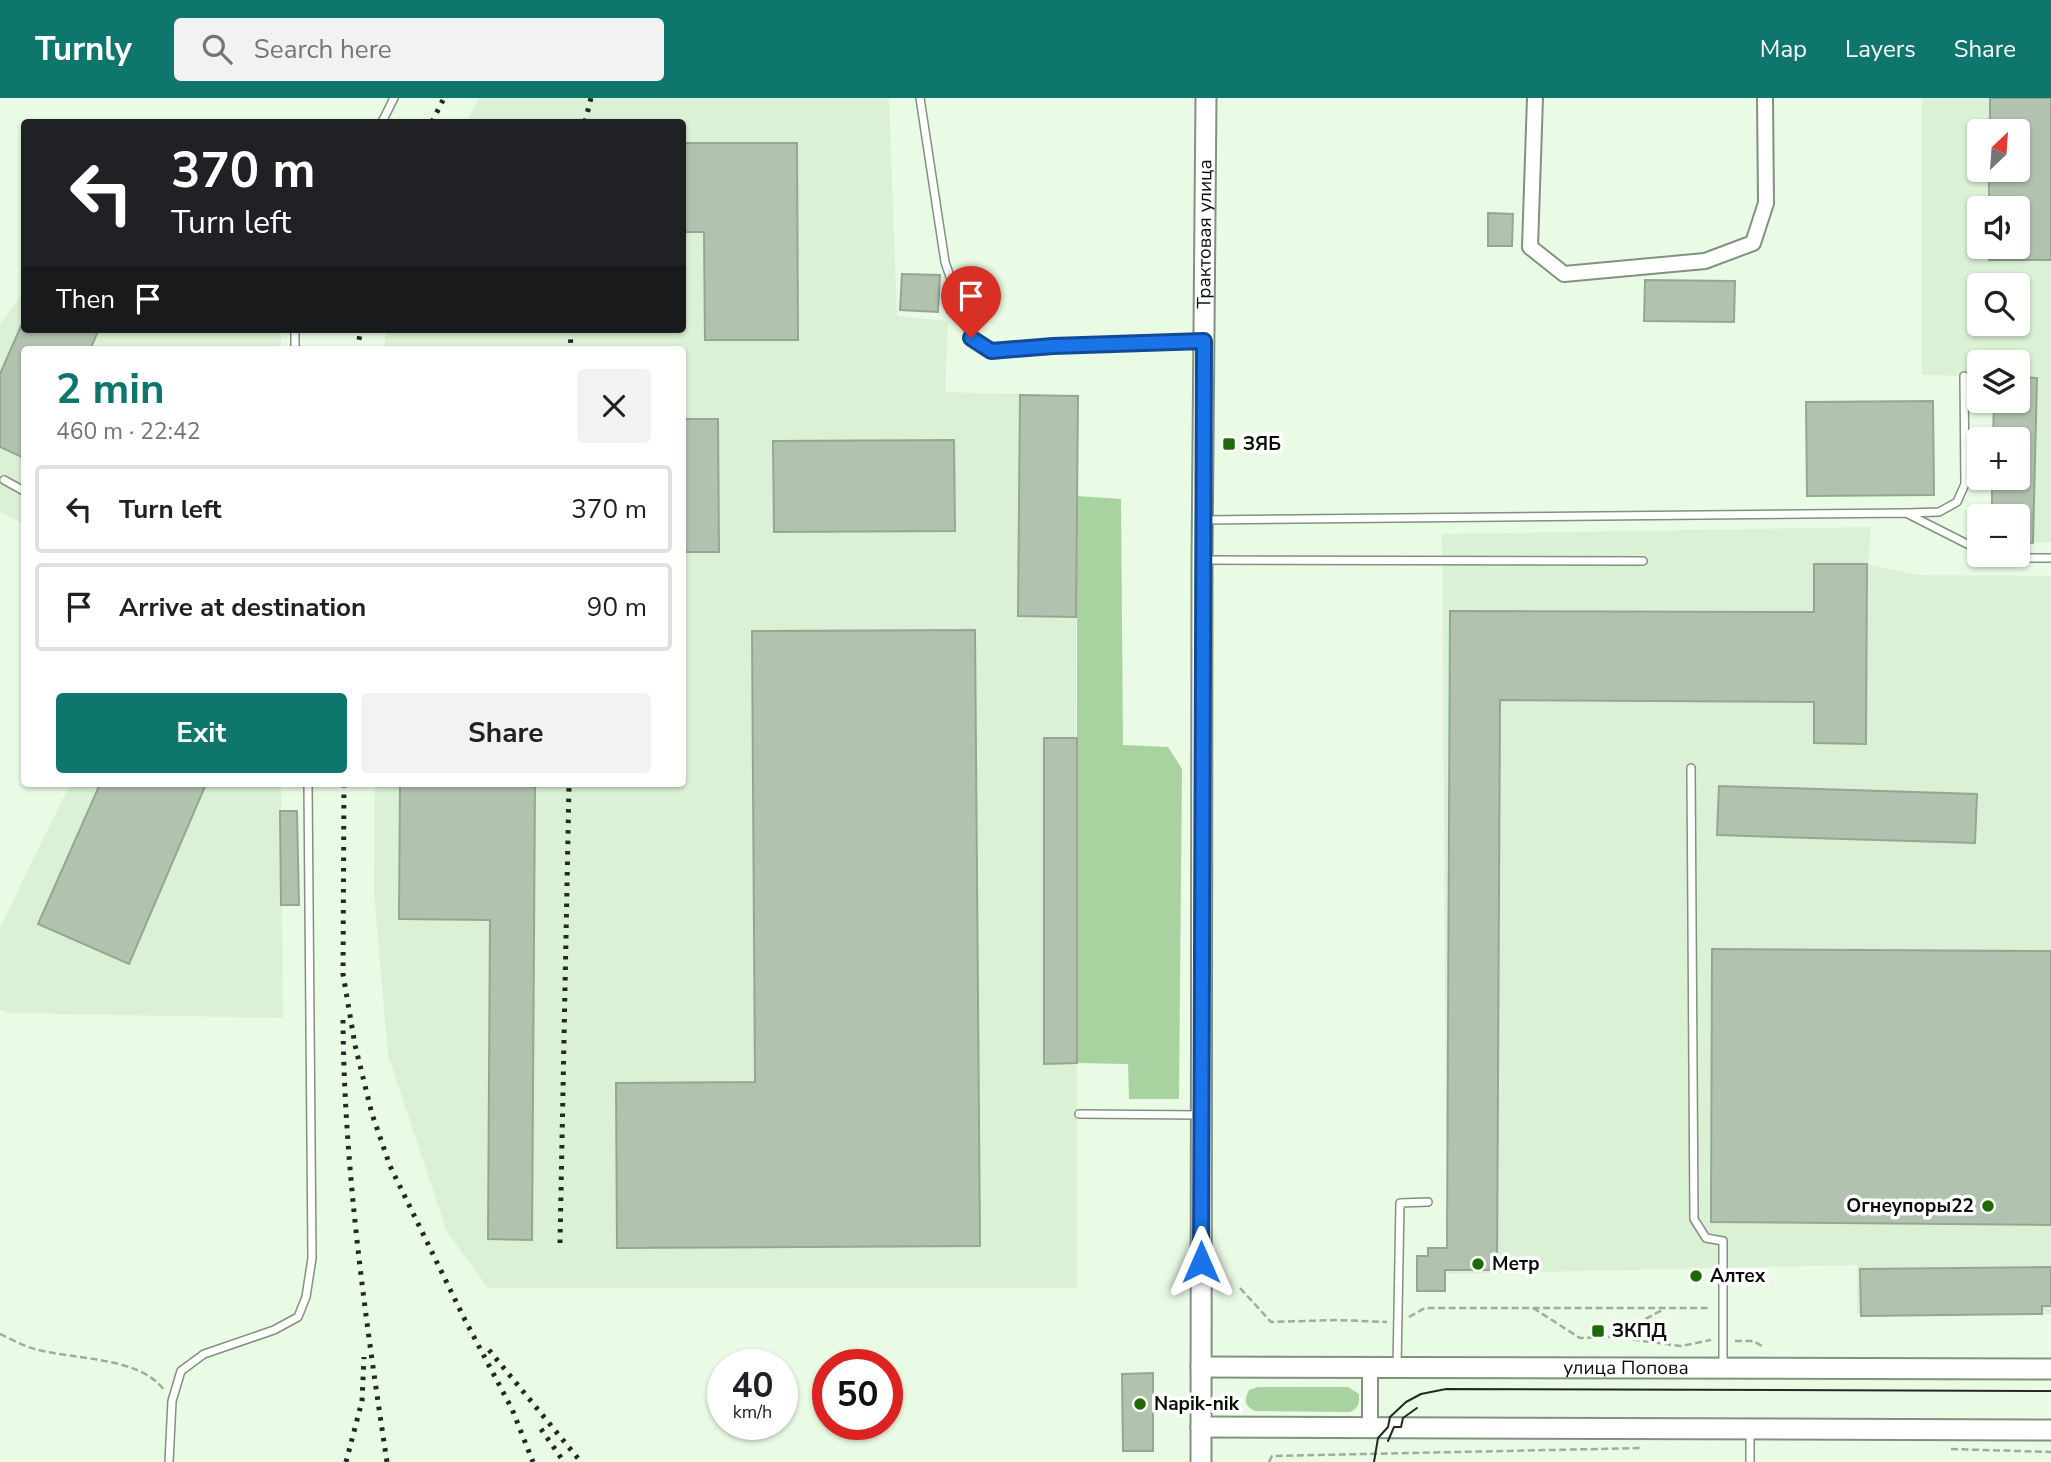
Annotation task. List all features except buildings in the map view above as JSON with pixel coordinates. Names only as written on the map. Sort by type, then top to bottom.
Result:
[{"type":"main road","name":"Трактовая улица","points":[[1201,1462],[1202,560],[1206,98]]},
{"type":"main road","name":"улица Попова","points":[[1201,1367],[2051,1369]]},
{"type":"main road","points":[[1201,1427],[2051,1430]]},
{"type":"street","points":[[1535,98],[1530,247],[1564,274],[1706,261],[1754,243],[1766,203],[1765,98]]},
{"type":"street","points":[[1370,1367],[1370,1427]]},
{"type":"lane","points":[[384,119],[394,98]]},
{"type":"lane","points":[[920,98],[945,262],[971,338],[991,351],[1204,341]]},
{"type":"lane","points":[[1203,520],[1939,512],[1957,502],[1965,484],[1964,376]]},
{"type":"lane","points":[[4,480],[21,489]]},
{"type":"lane","points":[[1906,513],[1967,544]]},
{"type":"lane","points":[[2030,558],[2051,558]]},
{"type":"lane","points":[[1202,560],[1643,561]]},
{"type":"lane","points":[[1691,768],[1694,1219],[1706,1238],[1723,1241],[1723,1368]]},
{"type":"lane","points":[[169,1462],[172,1401],[181,1371],[204,1354],[274,1330],[298,1317],[306,1297],[312,1258],[308,787]]},
{"type":"lane","points":[[1079,1114],[1202,1115]]},
{"type":"lane","points":[[1397,1367],[1399,1203],[1428,1202]]},
{"type":"lane","points":[[1749,1429],[1750,1462]]},
{"type":"path","points":[[1240,1288],[1271,1322],[1338,1320],[1398,1323],[1425,1308],[1723,1308]]},
{"type":"path","points":[[1533,1308],[1580,1338],[1612,1337],[1681,1346],[1702,1340],[1753,1341],[1762,1346]]},
{"type":"path","points":[[1612,1337],[1665,1308]]},
{"type":"path","points":[[0,1334],[34,1349],[137,1368],[158,1381],[172,1401]]},
{"type":"path","points":[[1269,1462],[1272,1456],[1655,1448]]},
{"type":"path","points":[[1941,1449],[2051,1452]]},
{"type":"shaded area","points":[[479,98],[889,98],[897,316],[948,321],[945,392],[1078,396],[1077,1288],[488,1288],[447,1232],[388,1055],[374,892],[375,787],[686,787],[686,346],[384,346],[386,333],[686,333],[686,119],[468,119]]},
{"type":"shaded area","points":[[1922,98],[2051,98],[2051,542],[2033,543],[2037,378],[2030,378],[2030,350],[1967,350],[1967,376],[1922,375]]},
{"type":"shaded area","points":[[21,295],[21,333],[281,333],[281,346],[21,346],[21,522],[0,512],[0,324]]},
{"type":"shaded area","points":[[1871,527],[1868,564],[1916,575],[2051,576],[2051,1314],[1857,1313],[1857,1265],[1447,1274],[1442,534]]},
{"type":"shaded area","points":[[69,787],[281,787],[283,1018],[10,1013],[0,1010],[0,927]]},
{"type":"green space","points":[[1077,496],[1121,499],[1123,745],[1168,747],[1182,769],[1179,1099],[1129,1099],[1128,1064],[1077,1063]]},
{"type":"green space","points":[[1258,1387],[1348,1387],[1359,1394],[1359,1403],[1350,1412],[1255,1411],[1247,1405],[1246,1400],[1249,1390]]},
{"type":"tram line","points":[[1374,1462],[1378,1438],[1388,1427],[1390,1417],[1406,1402],[1421,1394],[1446,1389],[2051,1391]]},
{"type":"tram line","points":[[1388,1441],[1394,1427],[1401,1427],[1403,1418],[1417,1408]]},
{"type":"railway","points":[[434,119],[444,98]]},
{"type":"railway","points":[[586,119],[591,98]]},
{"type":"railway","points":[[358,346],[360,333]]},
{"type":"railway","points":[[570,333],[571,346]]},
{"type":"railway","points":[[344,787],[343,974],[355,1045],[372,1114],[390,1166],[512,1409],[533,1462]]},
{"type":"railway","points":[[560,1243],[569,787]]},
{"type":"railway","points":[[343,1020],[352,1186],[387,1462]]},
{"type":"railway","points":[[489,1350],[581,1462]]},
{"type":"railway","points":[[346,1462],[362,1401],[364,1357]]},
{"type":"railway","points":[[541,1429],[564,1462]]},
{"type":"place","name":"ЗЯБ","points":[[1229,444]]},
{"type":"place","name":"Огнеупоры22","points":[[1988,1206]]},
{"type":"place","name":"Метр","points":[[1478,1264]]},
{"type":"place","name":"Алтех","points":[[1696,1276]]},
{"type":"place","name":"ЗКПД","points":[[1598,1331]]},
{"type":"place","name":"Napik-nik","points":[[1140,1404]]},
{"type":"route","points":[[971,338],[991,351],[1204,341],[1201,1262]]}]
